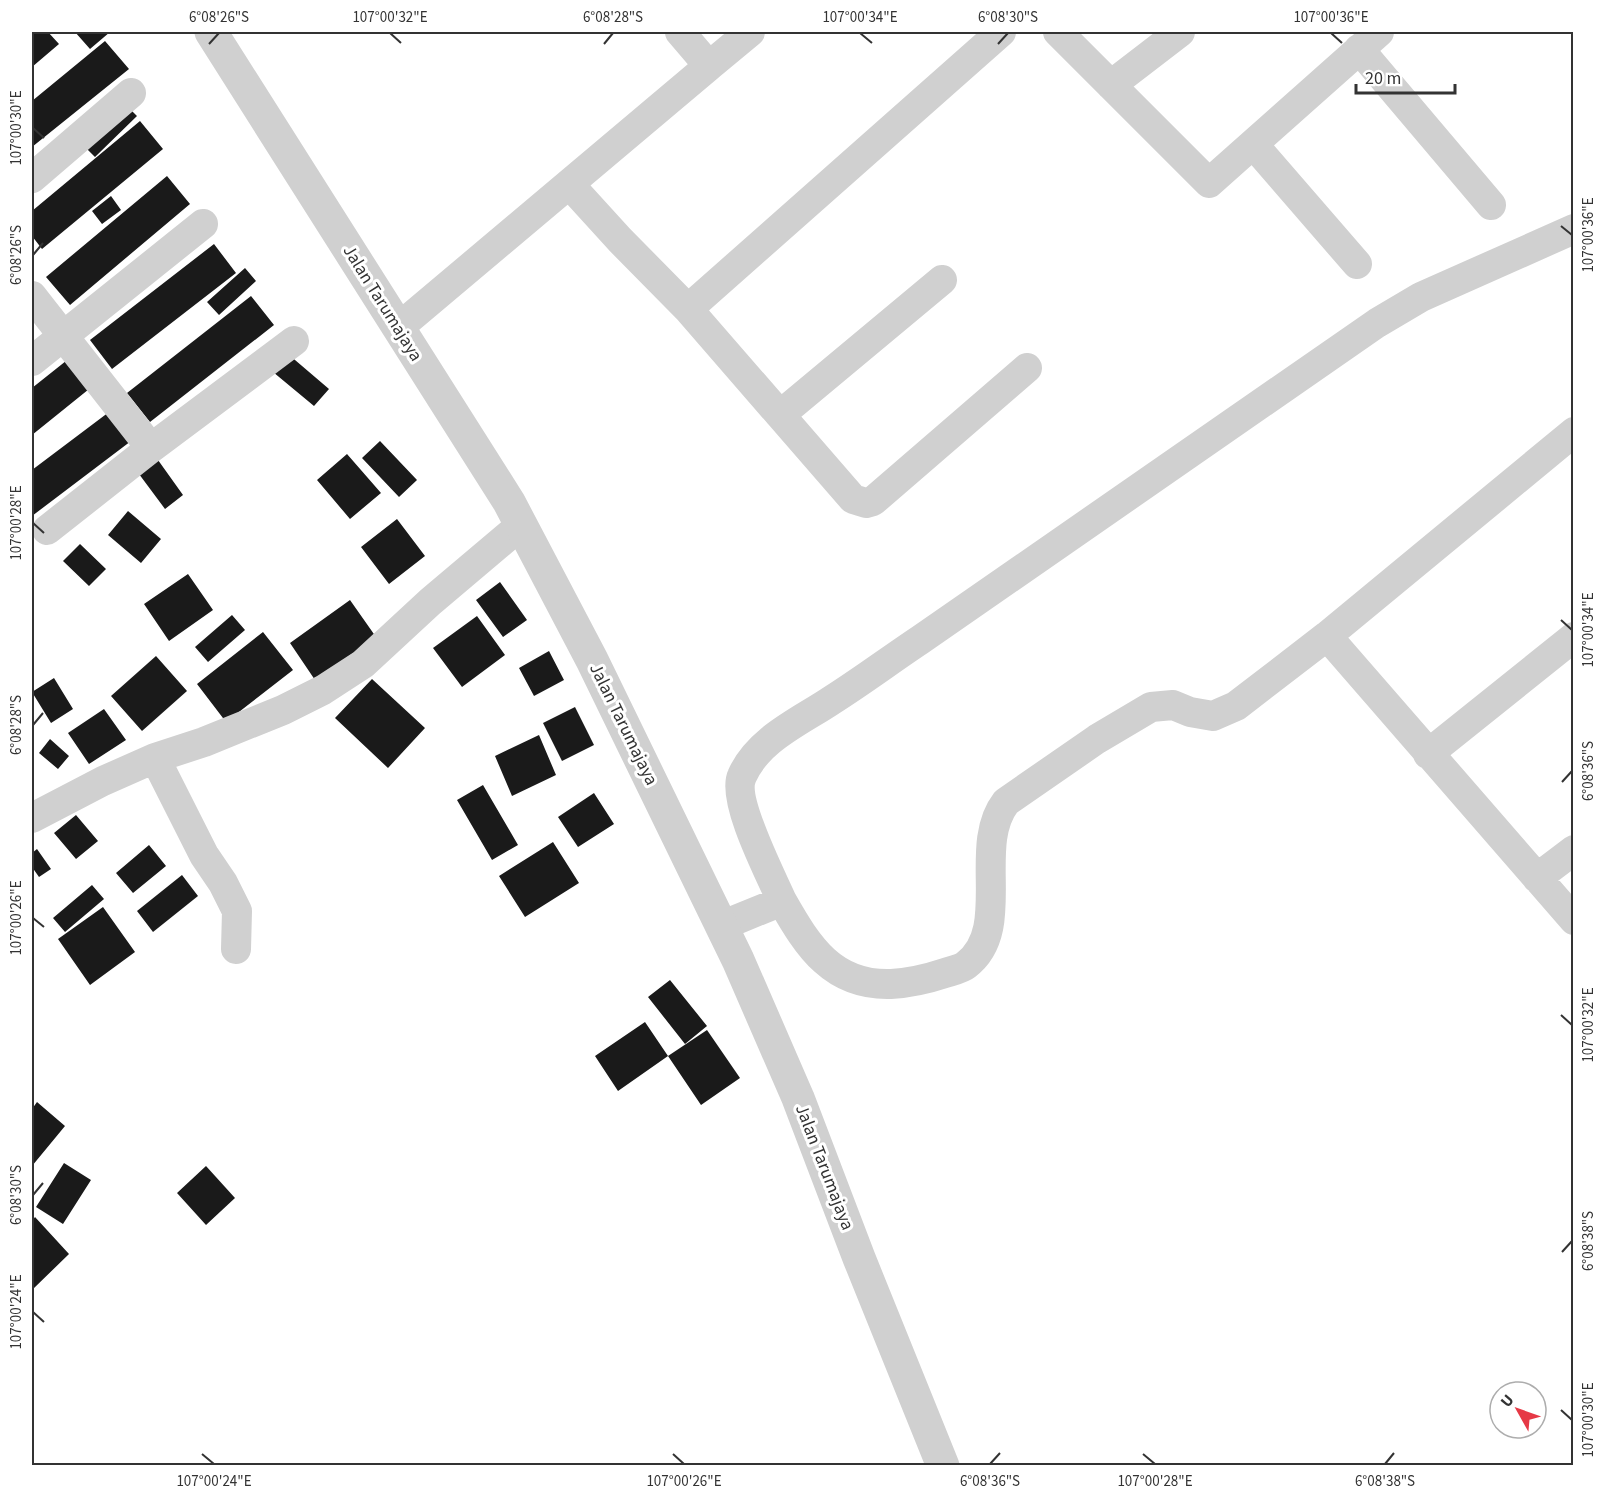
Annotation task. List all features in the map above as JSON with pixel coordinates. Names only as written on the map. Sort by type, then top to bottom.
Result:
[{"type":"street","name":"Jalan Tarumajaya","points":[[211,32],[509,502],[592,660],[738,960],[798,1098],[863,1268],[943,1466]]},
{"type":"street","points":[[680,32],[709,66]]},
{"type":"street","points":[[398,328],[750,32]]},
{"type":"street","points":[[688,309],[1001,32]]},
{"type":"street","points":[[1058,32],[1209,183],[1369,40],[1491,205]]},
{"type":"street","points":[[1111,85],[1180,32]]},
{"type":"street","points":[[32,178],[131,93]]},
{"type":"street","points":[[1253,144],[1357,264]]},
{"type":"street","points":[[569,183],[620,240],[688,309],[853,499],[866,503],[873,501],[1027,368]]},
{"type":"street","points":[[32,361],[203,224]]},
{"type":"street","points":[[1573,434],[1327,636],[1225,711],[1190,712],[1173,705],[1151,707],[1097,739],[1006,802],[999,811],[992,847],[989,933],[981,949],[965,966],[906,984],[879,984],[852,979],[835,970],[800,932],[782,901],[747,819],[739,791],[741,777],[756,754],[782,732],[833,700],[1037,560],[1377,323],[1421,297],[1574,229]]},
{"type":"street","points":[[780,415],[942,280]]},
{"type":"street","points":[[32,296],[151,448]]},
{"type":"street","points":[[47,530],[294,340]]},
{"type":"street","points":[[32,818],[103,781],[155,758],[204,742],[283,710],[323,690],[363,664],[430,602],[521,525]]},
{"type":"street","points":[[1327,636],[1574,920]]},
{"type":"street","points":[[1428,754],[1574,638]]},
{"type":"street","points":[[155,758],[204,855],[223,883],[237,911],[236,949]]},
{"type":"street","points":[[1537,878],[1574,850]]},
{"type":"street","points":[[721,926],[782,901]]},
{"type":"building","points":[[32,32],[48,32],[59,44],[32,67]]},
{"type":"building","points":[[75,32],[110,32],[90,49]]},
{"type":"building","points":[[105,41],[129,69],[32,147],[32,101]]},
{"type":"building","points":[[122,101],[137,116],[95,157],[80,142]]},
{"type":"building","points":[[140,121],[163,149],[42,249],[32,236],[32,211]]},
{"type":"building","points":[[167,176],[190,204],[70,305],[46,277]]},
{"type":"building","points":[[111,196],[121,210],[102,224],[92,211]]},
{"type":"building","points":[[214,244],[236,273],[112,369],[90,340]]},
{"type":"building","points":[[245,268],[256,281],[219,315],[207,302]]},
{"type":"building","points":[[251,296],[274,325],[150,422],[127,393]]},
{"type":"building","points":[[76,353],[99,381],[32,435],[32,388]]},
{"type":"building","points":[[288,354],[329,389],[314,406],[273,372]]},
{"type":"building","points":[[113,409],[135,438],[32,516],[32,470]]},
{"type":"building","points":[[380,441],[417,480],[399,497],[362,458]]},
{"type":"building","points":[[347,454],[381,493],[350,519],[317,480]]},
{"type":"building","points":[[158,460],[183,495],[165,509],[139,474]]},
{"type":"building","points":[[128,511],[161,539],[141,563],[108,535]]},
{"type":"building","points":[[397,519],[425,556],[389,584],[361,547]]},
{"type":"building","points":[[80,544],[106,569],[89,586],[63,561]]},
{"type":"building","points":[[188,574],[213,610],[169,641],[144,604]]},
{"type":"building","points":[[500,582],[527,620],[503,637],[476,600]]},
{"type":"building","points":[[350,600],[376,637],[315,680],[290,643]]},
{"type":"building","points":[[232,615],[245,630],[208,662],[195,647]]},
{"type":"building","points":[[477,616],[505,655],[462,687],[433,648]]},
{"type":"building","points":[[263,632],[293,670],[226,722],[197,684]]},
{"type":"building","points":[[549,651],[564,680],[534,696],[519,668]]},
{"type":"building","points":[[156,656],[187,691],[142,731],[111,696]]},
{"type":"building","points":[[54,678],[73,709],[51,723],[32,692]]},
{"type":"building","points":[[372,679],[425,728],[388,768],[335,718]]},
{"type":"building","points":[[575,707],[594,745],[562,761],[543,723]]},
{"type":"building","points":[[104,709],[126,740],[89,764],[68,733]]},
{"type":"building","points":[[539,735],[556,775],[512,796],[495,756]]},
{"type":"building","points":[[50,739],[69,756],[58,769],[39,753]]},
{"type":"building","points":[[483,785],[518,845],[492,860],[457,800]]},
{"type":"building","points":[[594,793],[614,824],[578,847],[558,817]]},
{"type":"building","points":[[76,815],[98,841],[76,859],[54,833]]},
{"type":"building","points":[[553,842],[579,883],[525,917],[499,876]]},
{"type":"building","points":[[149,845],[166,866],[133,893],[116,873]]},
{"type":"building","points":[[37,849],[51,869],[39,877],[32,867],[32,853]]},
{"type":"building","points":[[182,875],[198,896],[153,932],[137,911]]},
{"type":"building","points":[[92,885],[104,899],[65,932],[53,918]]},
{"type":"building","points":[[103,907],[135,952],[90,985],[58,939]]},
{"type":"building","points":[[670,980],[707,1026],[685,1044],[648,997]]},
{"type":"building","points":[[645,1022],[668,1056],[618,1091],[595,1056]]},
{"type":"building","points":[[707,1030],[740,1078],[701,1105],[668,1056]]},
{"type":"building","points":[[37,1102],[65,1126],[32,1166],[32,1109]]},
{"type":"building","points":[[64,1163],[91,1180],[63,1224],[36,1207]]},
{"type":"building","points":[[206,1166],[235,1198],[206,1225],[177,1193]]},
{"type":"building","points":[[35,1217],[69,1254],[32,1290],[32,1221]]}]
